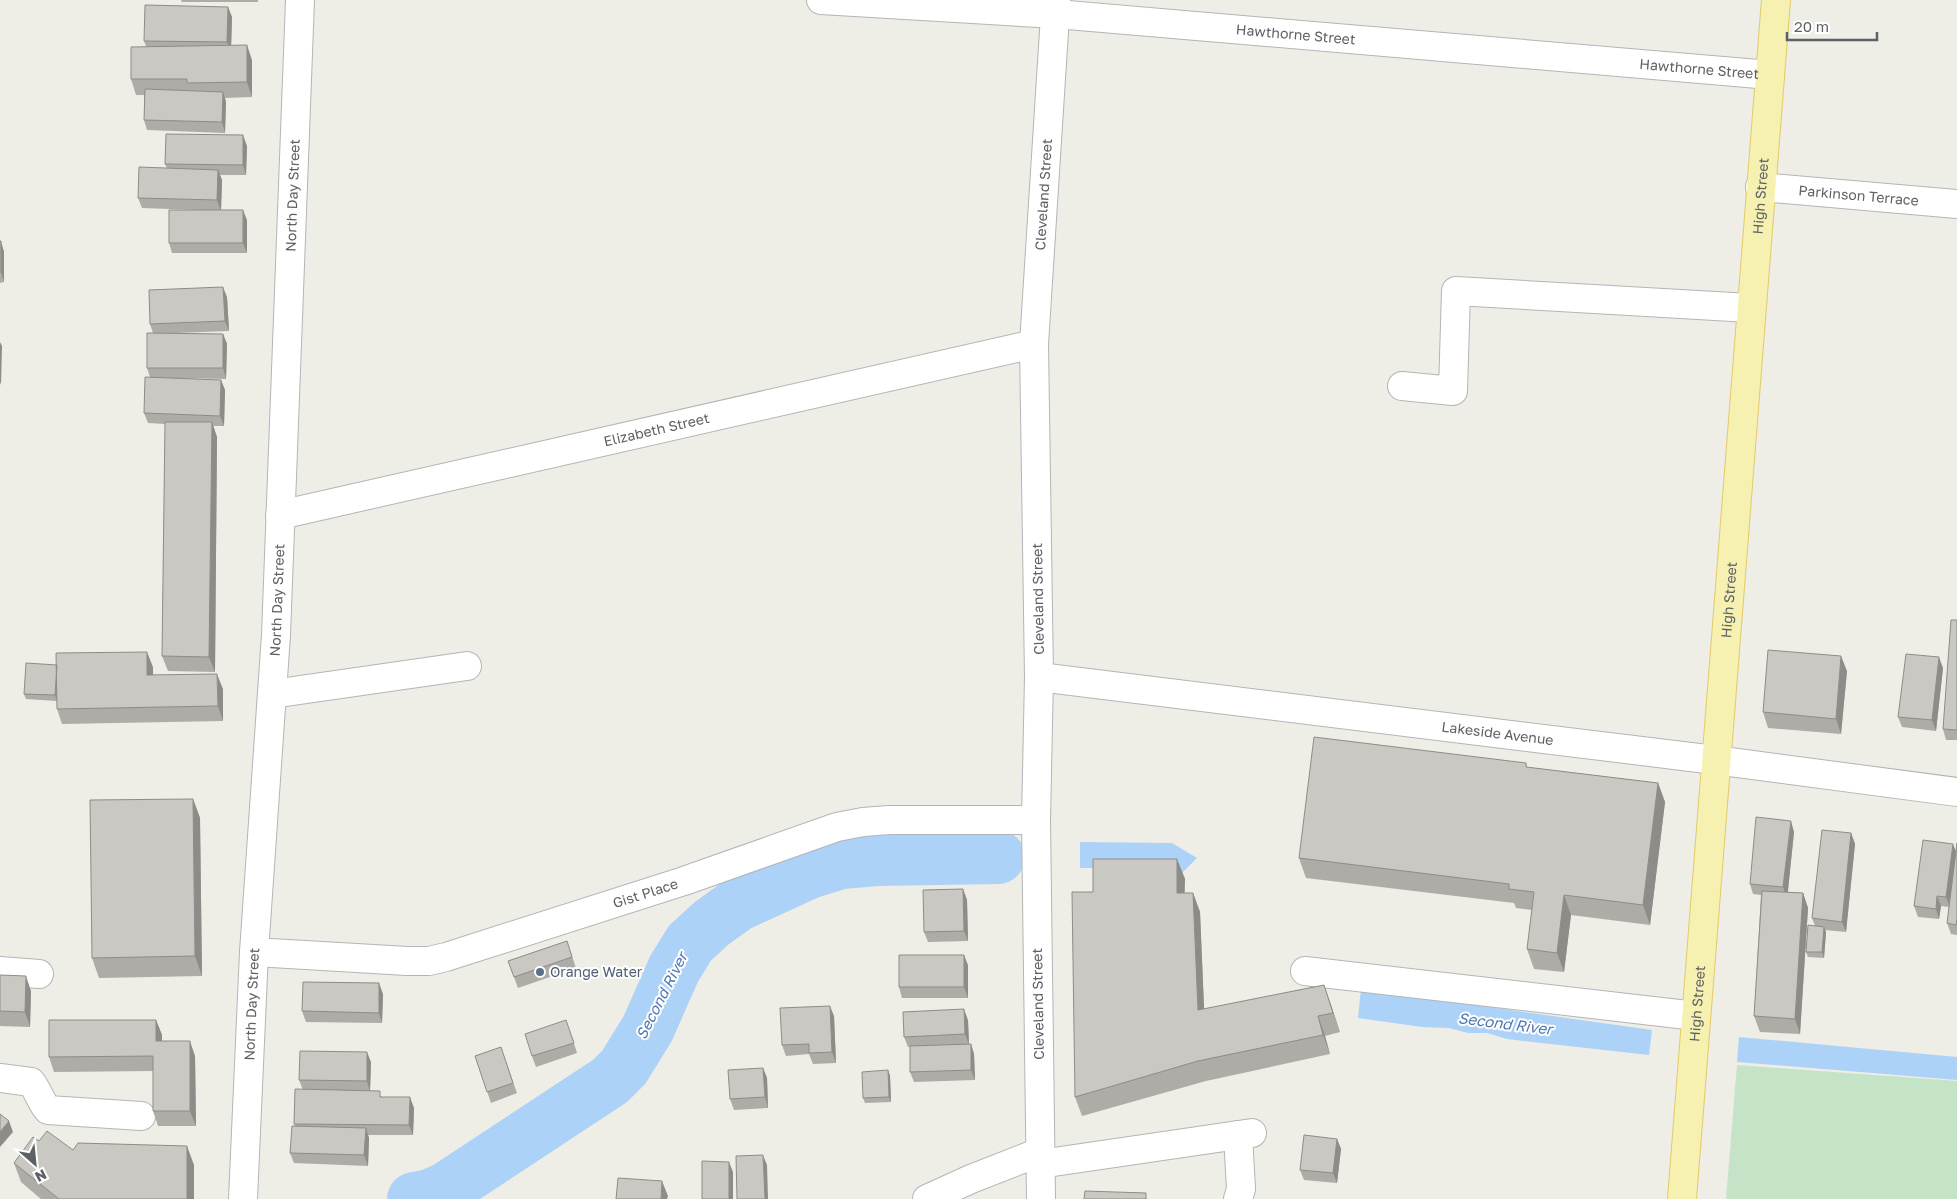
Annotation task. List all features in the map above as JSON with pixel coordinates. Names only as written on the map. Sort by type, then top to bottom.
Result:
[{"type":"main road","name":"High Street","points":[[1682,1199],[1750,308],[1776,0]]},
{"type":"street","name":"North Day Street","points":[[243,1199],[254,952],[272,694],[300,0]]},
{"type":"street","name":"Hawthorne Street","points":[[821,0],[1056,7],[1770,74]]},
{"type":"street","name":"Cleveland Street","points":[[1041,1199],[1036,820],[1039,677],[1034,344],[1056,7]]},
{"type":"street","name":"Parkinson Terrace","points":[[1760,187],[1957,204]]},
{"type":"street","points":[[1402,386],[1453,391],[1456,292],[1750,308]]},
{"type":"street","name":"Elizabeth Street","points":[[280,515],[1034,344]]},
{"type":"street","points":[[272,694],[467,666]]},
{"type":"street","name":"Lakeside Avenue","points":[[1039,677],[1715,760],[1957,792]]},
{"type":"street","name":"Gist Place","points":[[254,952],[429,961],[684,881],[836,827],[889,820],[1036,820]]},
{"type":"street","points":[[0,970],[39,974]]},
{"type":"street","points":[[1305,970],[1696,1016]]},
{"type":"street","points":[[0,1078],[31,1082],[38,1090],[40,1102],[48,1110],[142,1116]]},
{"type":"street","points":[[927,1199],[971,1179],[1040,1158],[1245,1134],[1241,1189],[1238,1199]]},
{"type":"green space","points":[[1737,1065],[1957,1081],[1957,1199],[1726,1199]]},
{"type":"water","points":[[1080,842],[1172,843],[1197,858],[1180,875],[1169,868],[1080,868]]},
{"type":"water","points":[[1361,989],[1652,1030],[1649,1055],[1507,1039],[1487,1033],[1468,1033],[1449,1028],[1422,1027],[1358,1018]]},
{"type":"water","points":[[1739,1037],[1957,1057],[1957,1080],[1737,1062]]},
{"type":"building","points":[[145,5],[228,7],[227,42],[144,41]]},
{"type":"building","points":[[247,45],[247,82],[187,83],[187,79],[131,79],[131,47]]},
{"type":"building","points":[[145,89],[223,92],[222,122],[144,120]]},
{"type":"building","points":[[166,134],[243,135],[243,165],[165,164]]},
{"type":"building","points":[[139,167],[218,170],[217,200],[138,198]]},
{"type":"building","points":[[169,210],[243,210],[243,243],[169,243]]},
{"type":"building","points":[[1,241],[1,272],[0,272]]},
{"type":"building","points":[[223,287],[225,321],[150,324],[149,290]]},
{"type":"building","points":[[147,333],[223,334],[223,368],[147,368]]},
{"type":"building","points":[[145,377],[221,380],[220,416],[144,413]]},
{"type":"building","points":[[165,422],[212,422],[209,657],[162,656]]},
{"type":"building","points":[[1951,620],[1957,620],[1957,730],[1943,729]]},
{"type":"building","points":[[1768,650],[1841,656],[1836,719],[1763,712]]},
{"type":"building","points":[[147,652],[147,675],[217,674],[218,706],[57,709],[56,653]]},
{"type":"building","points":[[1906,654],[1939,657],[1932,720],[1898,717]]},
{"type":"building","points":[[26,663],[57,665],[55,695],[24,694]]},
{"type":"building","points":[[1314,737],[1526,763],[1526,767],[1658,783],[1643,905],[1564,895],[1557,953],[1527,949],[1534,892],[1509,889],[1509,884],[1299,858]]},
{"type":"building","points":[[193,799],[195,956],[92,958],[90,800]]},
{"type":"building","points":[[1756,817],[1791,821],[1783,887],[1750,884]]},
{"type":"building","points":[[1822,830],[1851,833],[1842,922],[1812,918]]},
{"type":"building","points":[[1923,840],[1953,844],[1946,897],[1937,896],[1936,909],[1914,906]]},
{"type":"building","points":[[1957,843],[1957,919],[1956,925],[1947,923]]},
{"type":"building","points":[[1093,859],[1177,859],[1177,893],[1193,893],[1198,1010],[1324,985],[1333,1013],[1318,1016],[1323,1035],[1198,1061],[1075,1097],[1072,892],[1093,892]]},
{"type":"building","points":[[963,889],[964,931],[924,932],[923,890]]},
{"type":"building","points":[[1762,891],[1803,893],[1795,1019],[1754,1016]]},
{"type":"building","points":[[1808,925],[1824,927],[1822,952],[1806,952]]},
{"type":"building","points":[[567,941],[572,957],[514,977],[508,961]]},
{"type":"building","points":[[899,955],[964,955],[964,987],[899,987]]},
{"type":"building","points":[[0,975],[26,976],[25,1012],[0,1011]]},
{"type":"building","points":[[303,982],[379,983],[379,1013],[302,1011]]},
{"type":"building","points":[[830,1006],[832,1052],[809,1053],[809,1044],[782,1045],[780,1008]]},
{"type":"building","points":[[964,1009],[965,1034],[904,1037],[903,1012]]},
{"type":"building","points":[[49,1020],[156,1020],[156,1041],[190,1041],[190,1111],[153,1111],[153,1056],[49,1057]]},
{"type":"building","points":[[566,1020],[574,1043],[532,1056],[525,1034]]},
{"type":"building","points":[[971,1044],[971,1070],[910,1072],[910,1046]]},
{"type":"building","points":[[501,1047],[513,1083],[487,1092],[475,1056]]},
{"type":"building","points":[[300,1051],[367,1052],[367,1081],[299,1080]]},
{"type":"building","points":[[763,1068],[765,1097],[730,1099],[728,1070]]},
{"type":"building","points":[[888,1070],[889,1097],[863,1098],[862,1072]]},
{"type":"building","points":[[295,1089],[380,1091],[380,1097],[410,1097],[409,1125],[294,1124]]},
{"type":"building","points":[[0,1114],[9,1121],[0,1132]]},
{"type":"building","points":[[292,1126],[366,1128],[364,1155],[290,1153]]},
{"type":"building","points":[[47,1131],[73,1150],[78,1143],[187,1146],[187,1199],[59,1199],[14,1163],[33,1137],[39,1141]]},
{"type":"building","points":[[1304,1135],[1337,1139],[1333,1173],[1300,1170]]},
{"type":"building","points":[[763,1155],[765,1199],[737,1199],[736,1156]]},
{"type":"building","points":[[702,1161],[729,1162],[729,1199],[702,1199]]},
{"type":"building","points":[[618,1178],[662,1181],[661,1199],[616,1199]]},
{"type":"building","points":[[1085,1191],[1146,1193],[1146,1199],[1084,1199]]},
{"type":"waterway","name":"Second River","points":[[414,1199],[430,1196],[446,1189],[610,1081],[624,1067],[648,1028],[674,969],[690,943],[712,923],[737,905],[809,872],[841,862],[877,859],[998,857]]},
{"type":"place","name":"Orange Water","points":[[540,972]]}]
